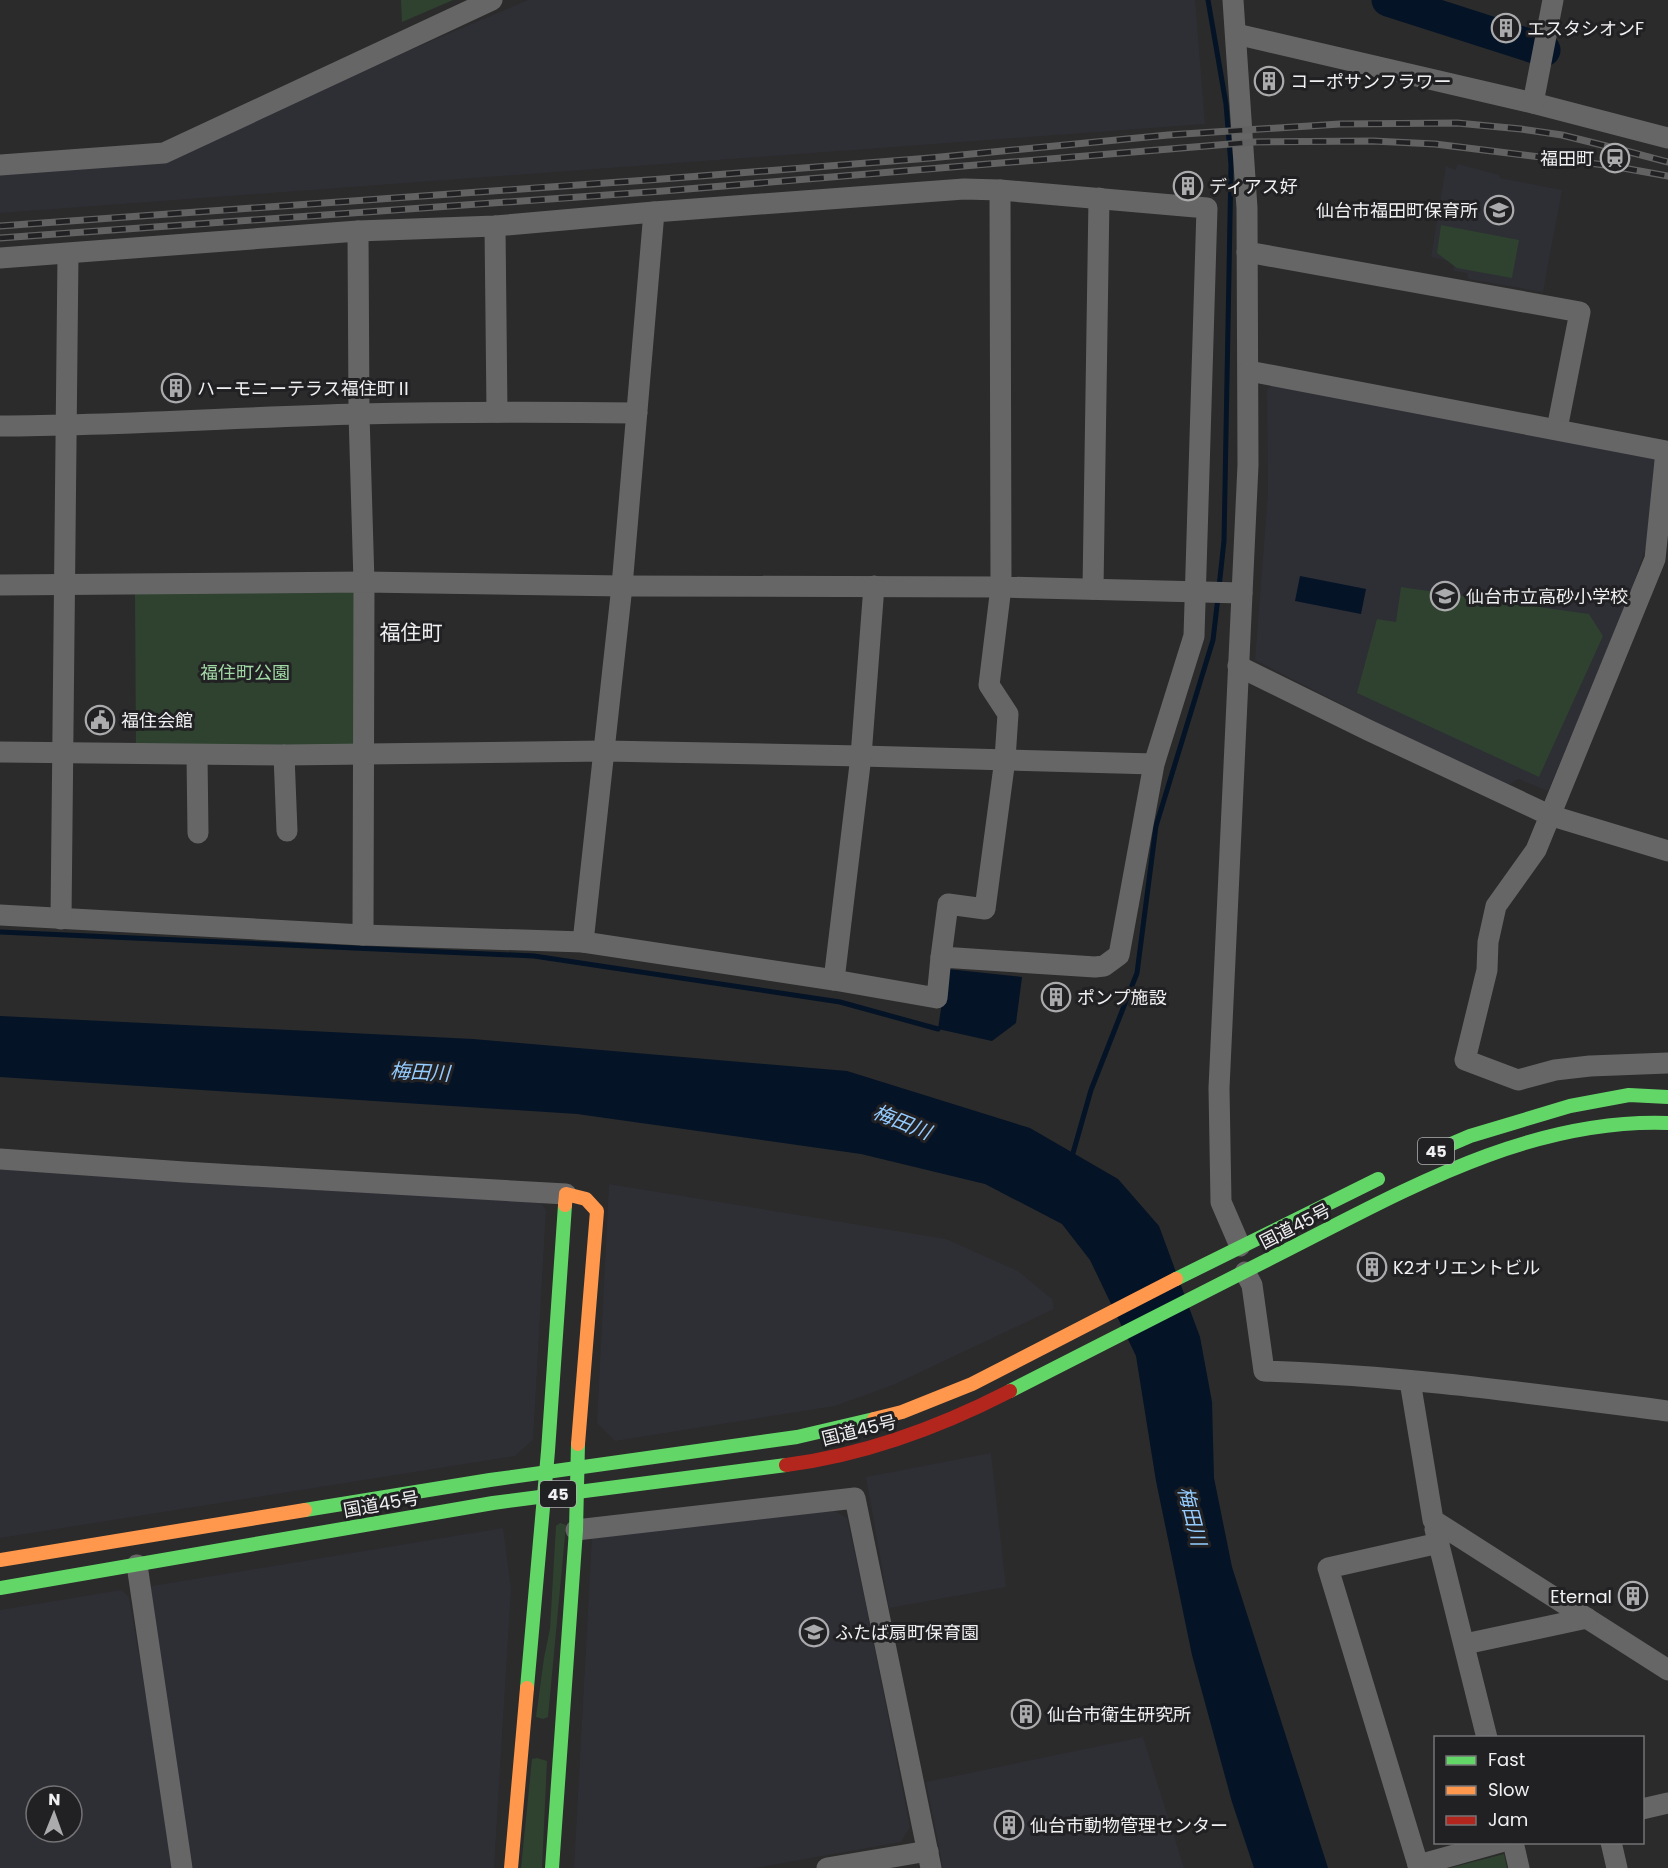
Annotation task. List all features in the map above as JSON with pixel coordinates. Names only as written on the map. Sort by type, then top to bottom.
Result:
[{"type":"main road","name":"45","points":[[1439,1150],[1470,1136],[1569,1106],[1629,1095],[1668,1097]]},
{"type":"main road","name":"国道45号","points":[[0,1588],[493,1503],[801,1463],[885,1444],[966,1414],[1414,1186],[1479,1157],[1562,1132],[1638,1122],[1668,1123]]},
{"type":"main road","name":"国道45号","points":[[0,1560],[546,1472],[797,1437],[902,1412],[972,1384],[1240,1246],[1391,1173]]},
{"type":"main road","points":[[511,1868],[546,1472],[566,1194],[586,1199],[597,1211],[552,1868]]},
{"type":"street","points":[[0,165],[164,153],[492,0]]},
{"type":"street","points":[[1233,0],[1247,208],[1248,465],[1236,592],[1238,666],[1219,1088],[1221,1202],[1240,1246]]},
{"type":"street","points":[[1533,104],[1553,0]]},
{"type":"street","points":[[1236,34],[1668,138]]},
{"type":"street","points":[[0,258],[358,231],[495,226],[952,190],[1000,190],[1207,208],[1200,591],[1194,636],[1154,764],[1119,955],[1104,966],[1095,967],[941,957]]},
{"type":"street","points":[[0,915],[363,935],[583,942],[937,998],[948,904],[985,909],[1005,759],[1008,714],[988,685],[1001,586],[1000,190]]},
{"type":"street","points":[[1093,589],[1099,198]]},
{"type":"street","points":[[583,942],[622,586],[654,212]]},
{"type":"street","points":[[495,226],[497,412]]},
{"type":"street","points":[[358,231],[359,414],[364,582],[363,935]]},
{"type":"street","points":[[1247,252],[1580,312],[1557,429]]},
{"type":"street","points":[[61,919],[68,426],[68,254]]},
{"type":"street","points":[[1249,371],[1557,429],[1667,447],[1655,559],[1536,850],[1496,906],[1488,942],[1487,970],[1465,1060],[1518,1080],[1555,1070],[1590,1066],[1668,1063]]},
{"type":"street","points":[[0,426],[68,426],[359,414],[637,413]]},
{"type":"street","points":[[0,585],[364,582],[622,586],[1001,586],[1236,592]]},
{"type":"street","points":[[834,980],[861,756],[874,586]]},
{"type":"street","points":[[1238,666],[1368,730],[1549,814],[1668,851]]},
{"type":"street","points":[[0,752],[363,755],[605,751],[1154,764]]},
{"type":"street","points":[[197,755],[198,833]]},
{"type":"street","points":[[284,755],[287,831]]},
{"type":"street","points":[[0,1159],[566,1194]]},
{"type":"street","points":[[1237,1275],[1252,1285],[1264,1371],[1486,1387],[1668,1411]]},
{"type":"street","points":[[1410,1381],[1433,1520],[1487,1736]]},
{"type":"street","points":[[576,1530],[855,1498],[929,1859],[827,1868]]},
{"type":"street","points":[[1433,1520],[1668,1670]]},
{"type":"street","points":[[1439,1543],[1328,1568],[1419,1866],[1494,1844]]},
{"type":"street","points":[[137,1565],[182,1868]]},
{"type":"street","points":[[1465,1644],[1587,1618]]},
{"type":"street","points":[[1644,1809],[1668,1803]]},
{"type":"street","points":[[1513,1844],[1519,1868]]},
{"type":"street","points":[[1611,1844],[1617,1868]]},
{"type":"shaded area","points":[[528,0],[1195,0],[1205,124],[0,213],[0,172],[171,159],[384,61]]},
{"type":"shaded area","name":"仙台市福田町保育所","points":[[1458,164],[1499,175],[1500,178],[1562,190],[1543,292],[1468,279],[1467,273],[1454,271],[1454,262],[1431,257],[1446,166],[1455,170]]},
{"type":"shaded area","name":"仙台市立高砂小学校","points":[[1273,385],[1659,458],[1647,544],[1621,620],[1548,791],[1518,779],[1504,788],[1255,660],[1268,493],[1267,389]]},
{"type":"shaded area","points":[[0,1168],[538,1198],[546,1210],[533,1440],[515,1456],[0,1538]]},
{"type":"shaded area","points":[[609,1184],[946,1239],[1018,1271],[1052,1299],[1054,1309],[893,1385],[835,1406],[615,1441],[597,1423]]},
{"type":"shaded area","points":[[991,1453],[1006,1587],[889,1608],[866,1477]]},
{"type":"shaded area","points":[[833,1510],[847,1518],[865,1600],[910,1827],[901,1842],[755,1868],[574,1868],[592,1536]]},
{"type":"shaded area","points":[[503,1528],[511,1589],[494,1868],[193,1868],[143,1602],[152,1586]]},
{"type":"shaded area","points":[[121,1590],[129,1597],[176,1868],[0,1868],[0,1610]]},
{"type":"shaded area","points":[[1143,1737],[1184,1868],[943,1868],[926,1782]]},
{"type":"green space","points":[[401,0],[453,0],[402,22]]},
{"type":"green space","points":[[1441,225],[1519,240],[1512,278],[1457,268],[1437,253]]},
{"type":"green space","points":[[1401,587],[1589,614],[1603,636],[1539,777],[1357,693],[1377,619],[1396,622]]},
{"type":"green space","name":"福住町公園","points":[[354,592],[354,749],[136,751],[135,594]]},
{"type":"green space","points":[[560,1523],[566,1525],[548,1717],[543,1719],[536,1717],[550,1629],[556,1526]]},
{"type":"green space","points":[[532,1759],[547,1761],[542,1868],[521,1868]]},
{"type":"green space","points":[[1504,1854],[1507,1868],[1450,1868]]},
{"type":"water","points":[[1300,576],[1366,589],[1361,614],[1295,601]]},
{"type":"water","points":[[947,969],[1022,977],[1016,1023],[992,1041],[938,1029]]},
{"type":"water","name":"梅田川","points":[[0,1016],[473,1039],[847,1071],[1030,1128],[1118,1179],[1159,1226],[1200,1337],[1212,1402],[1214,1478],[1232,1567],[1328,1868],[1254,1868],[1232,1802],[1192,1655],[1156,1481],[1136,1356],[1090,1260],[1062,1224],[985,1184],[861,1154],[577,1114],[0,1077]]},
{"type":"waterway","points":[[1208,0],[1226,104],[1231,165],[1224,541],[1219,587]]},
{"type":"waterway","points":[[1388,0],[1544,50]]},
{"type":"waterway","points":[[1071,1160],[1091,1090],[1137,973],[1156,826],[1213,640],[1218,597]]},
{"type":"waterway","points":[[0,932],[534,956],[840,1002],[938,1029]]},
{"type":"railway","points":[[0,226],[662,179],[930,158],[1168,135],[1340,124],[1457,123],[1562,135],[1614,148]]},
{"type":"railway","points":[[0,238],[663,191],[1254,142],[1373,141],[1435,144],[1605,165]]},
{"type":"railway","points":[[1626,151],[1668,162]]},
{"type":"railway","points":[[1623,168],[1668,176]]},
{"type":"traffic: fast","points":[[1449,1145],[1470,1136],[1570,1106],[1629,1095],[1668,1097]]},
{"type":"traffic: fast","points":[[1010,1391],[1370,1208],[1465,1164],[1514,1146],[1564,1133],[1615,1125],[1668,1123]]},
{"type":"traffic: fast","points":[[1176,1279],[1378,1179]]},
{"type":"traffic: fast","points":[[527,1688],[548,1451],[565,1205]]},
{"type":"traffic: fast","points":[[305,1510],[490,1480],[797,1437],[874,1419]]},
{"type":"traffic: fast","points":[[552,1868],[576,1530],[578,1444]]},
{"type":"traffic: fast","points":[[0,1588],[493,1503],[786,1465]]},
{"type":"traffic: slow","points":[[565,1205],[566,1194],[586,1199],[597,1211],[578,1444]]},
{"type":"traffic: slow","points":[[874,1419],[902,1412],[972,1384],[1176,1279]]},
{"type":"traffic: slow","points":[[0,1560],[305,1510]]},
{"type":"traffic: slow","points":[[511,1868],[527,1688]]},
{"type":"traffic: jam","points":[[786,1465],[844,1454],[901,1438],[957,1416],[1010,1391]]},
{"type":"place","name":"エスタシオンF","points":[[1506,28]]},
{"type":"place","name":"コーポサンフラワー","points":[[1269,81]]},
{"type":"place","name":"福田町","points":[[1615,158]]},
{"type":"place","name":"ディアス好","points":[[1188,186]]},
{"type":"place","name":"仙台市福田町保育所","points":[[1499,210]]},
{"type":"place","name":"ハーモニーテラス福住町Ⅱ","points":[[176,388]]},
{"type":"place","name":"仙台市立高砂小学校","points":[[1445,596]]},
{"type":"place","name":"福住会館","points":[[100,720]]},
{"type":"place","name":"ポンプ施設","points":[[1056,997]]},
{"type":"place","name":"K2オリエントビル","points":[[1372,1267]]},
{"type":"place","name":"Eternal","points":[[1633,1596]]},
{"type":"place","name":"ふたば扇町保育園","points":[[814,1632]]},
{"type":"place","name":"仙台市衛生研究所","points":[[1026,1714]]},
{"type":"place","name":"仙台市動物管理センター","points":[[1009,1825]]},
{"type":"district","name":"福住町","points":[[411,632]]}]
